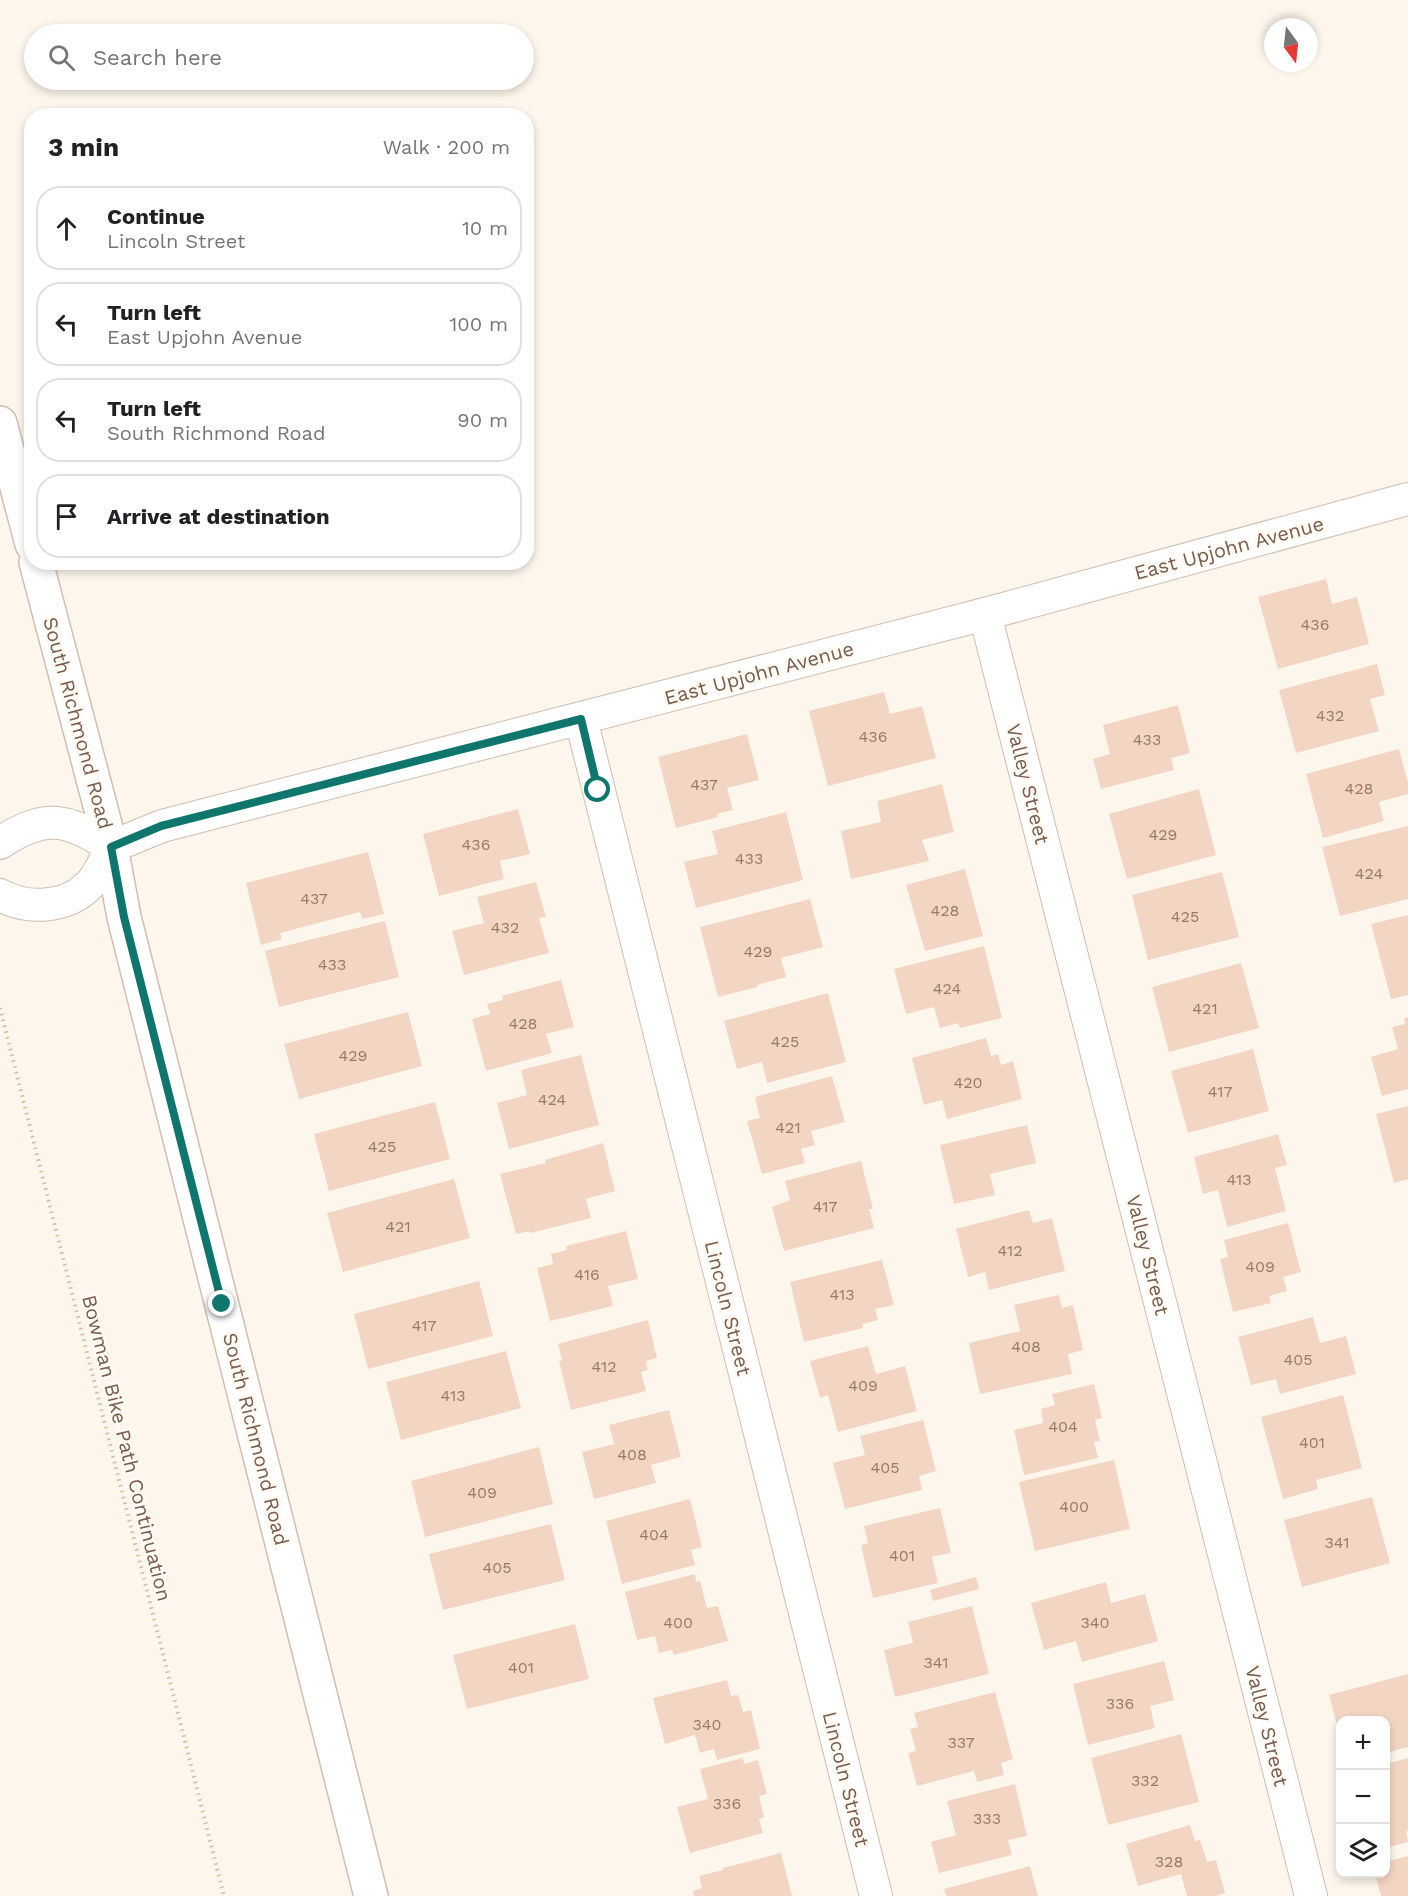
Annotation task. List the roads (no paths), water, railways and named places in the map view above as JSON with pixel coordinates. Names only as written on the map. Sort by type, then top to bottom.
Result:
[{"type":"street","points":[[0,423],[24,514]]},
{"type":"street","name":"East Upjohn Avenue","points":[[111,847],[161,826],[985,614],[1408,499]]},
{"type":"street","name":"South Richmond Road","points":[[38,570],[111,847],[126,928],[371,1896]]},
{"type":"street","name":"Valley Street","points":[[985,614],[1311,1896]]},
{"type":"street","name":"Lincoln Street","points":[[581,719],[876,1896]]},
{"type":"street","points":[[0,843],[29,826],[61,822],[93,835],[111,847],[101,868],[88,886],[71,899],[25,905],[0,895]]}]
